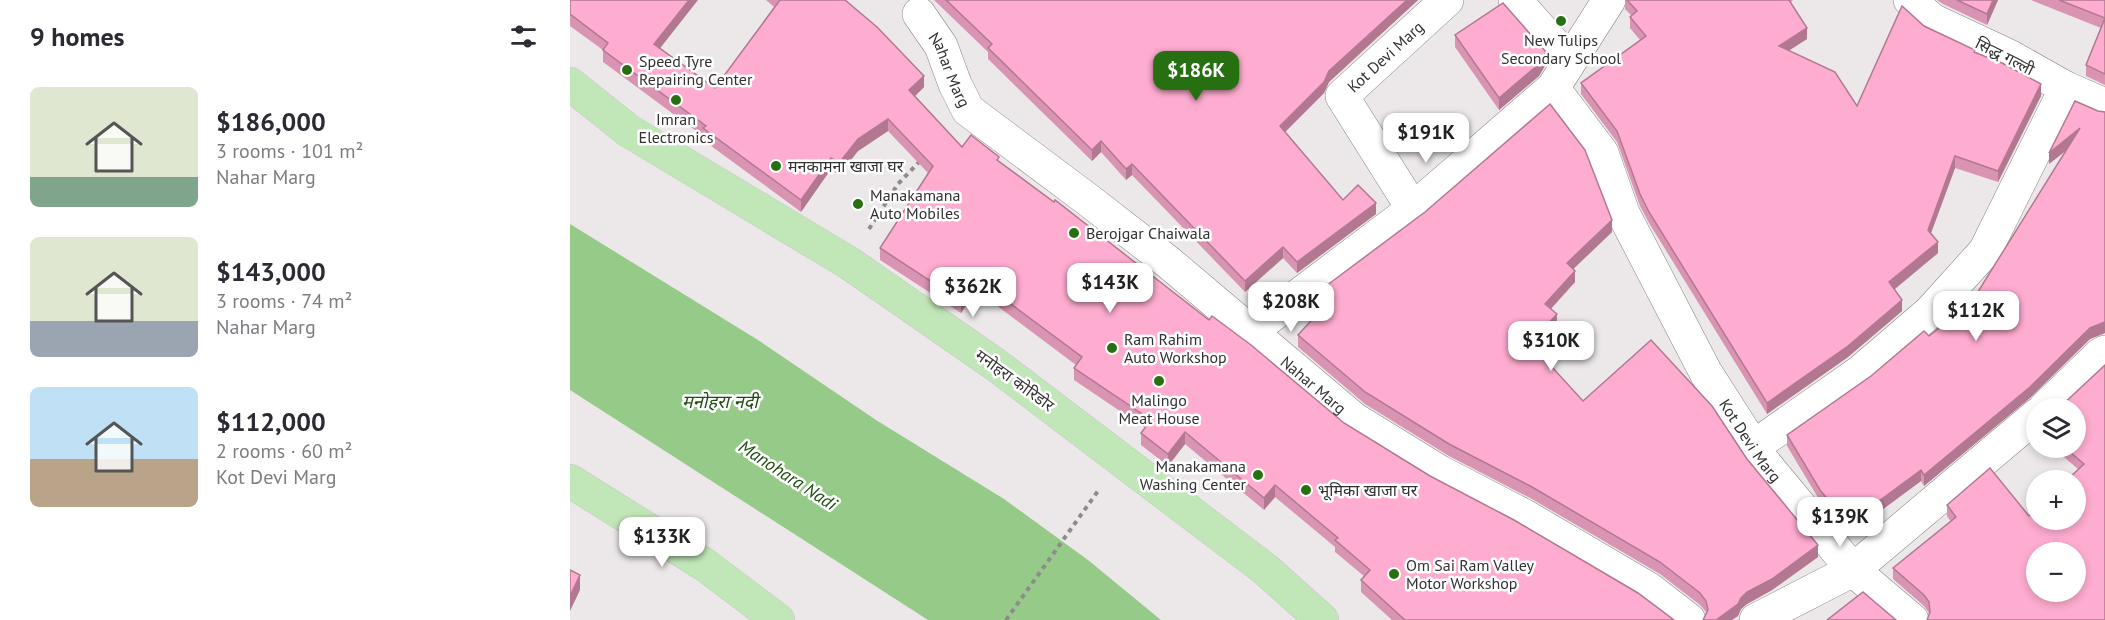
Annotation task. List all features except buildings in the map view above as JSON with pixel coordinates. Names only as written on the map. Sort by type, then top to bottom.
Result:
[{"type":"main road","name":"मनोहरा कोरिडोर","points":[[570,84],[629,130],[849,263],[996,365],[1265,569],[1322,620]]},
{"type":"main road","points":[[570,481],[705,565],[778,620]]},
{"type":"street","name":"Kot Devi Marg","points":[[1413,209],[1342,96],[1447,0]]},
{"type":"street","name":"Kot Devi Marg","points":[[1515,0],[1545,37],[1561,75],[1602,153],[1623,213],[1706,373],[1761,459],[1853,570],[1912,620]]},
{"type":"street","points":[[1250,332],[1413,209],[1561,75],[1609,0]]},
{"type":"street","name":"सिद्ध गल्ली","points":[[1910,0],[1932,20],[2011,57],[2066,88],[2105,105]]},
{"type":"street","name":"Nahar Marg","points":[[919,5],[941,46],[955,84],[968,110],[1150,248],[1354,419],[1440,472],[1523,515],[1649,589],[1689,620]]},
{"type":"street","points":[[1754,447],[1860,372],[1930,312],[1985,251],[2066,88]]},
{"type":"street","points":[[2055,398],[2105,352]]},
{"type":"street","points":[[1756,620],[1853,570],[2026,424]]},
{"type":"path","points":[[849,263],[898,184],[968,110]]},
{"type":"path","points":[[1006,620],[1098,490]]},
{"type":"water","name":"मनोहरा नदी","points":[[570,224],[758,340],[876,420],[1004,499],[1088,560],[1161,620],[928,620],[570,390]]},
{"type":"place","name":"New Tulips Secondary School","points":[[1561,21]]},
{"type":"place","name":"Speed Tyre Repairing Center","points":[[627,70]]},
{"type":"place","name":"Imran Electronics","points":[[676,100]]},
{"type":"place","name":"मनकामना खाजा घर","points":[[776,166]]},
{"type":"place","name":"Manakamana Auto Mobiles","points":[[858,204]]},
{"type":"place","name":"Berojgar Chaiwala","points":[[1074,233]]},
{"type":"place","name":"Ram Rahim Auto Workshop","points":[[1112,348]]},
{"type":"place","name":"Malingo Meat House","points":[[1159,381]]},
{"type":"place","name":"Manakamana Washing Center","points":[[1258,475]]},
{"type":"place","name":"भूमिका खाजा घर","points":[[1306,490]]},
{"type":"place","name":"Om Sai Ram Valley Motor Workshop","points":[[1394,574]]},
{"type":"water label","name":"Manohara Nadi","points":[[788,475]]}]
